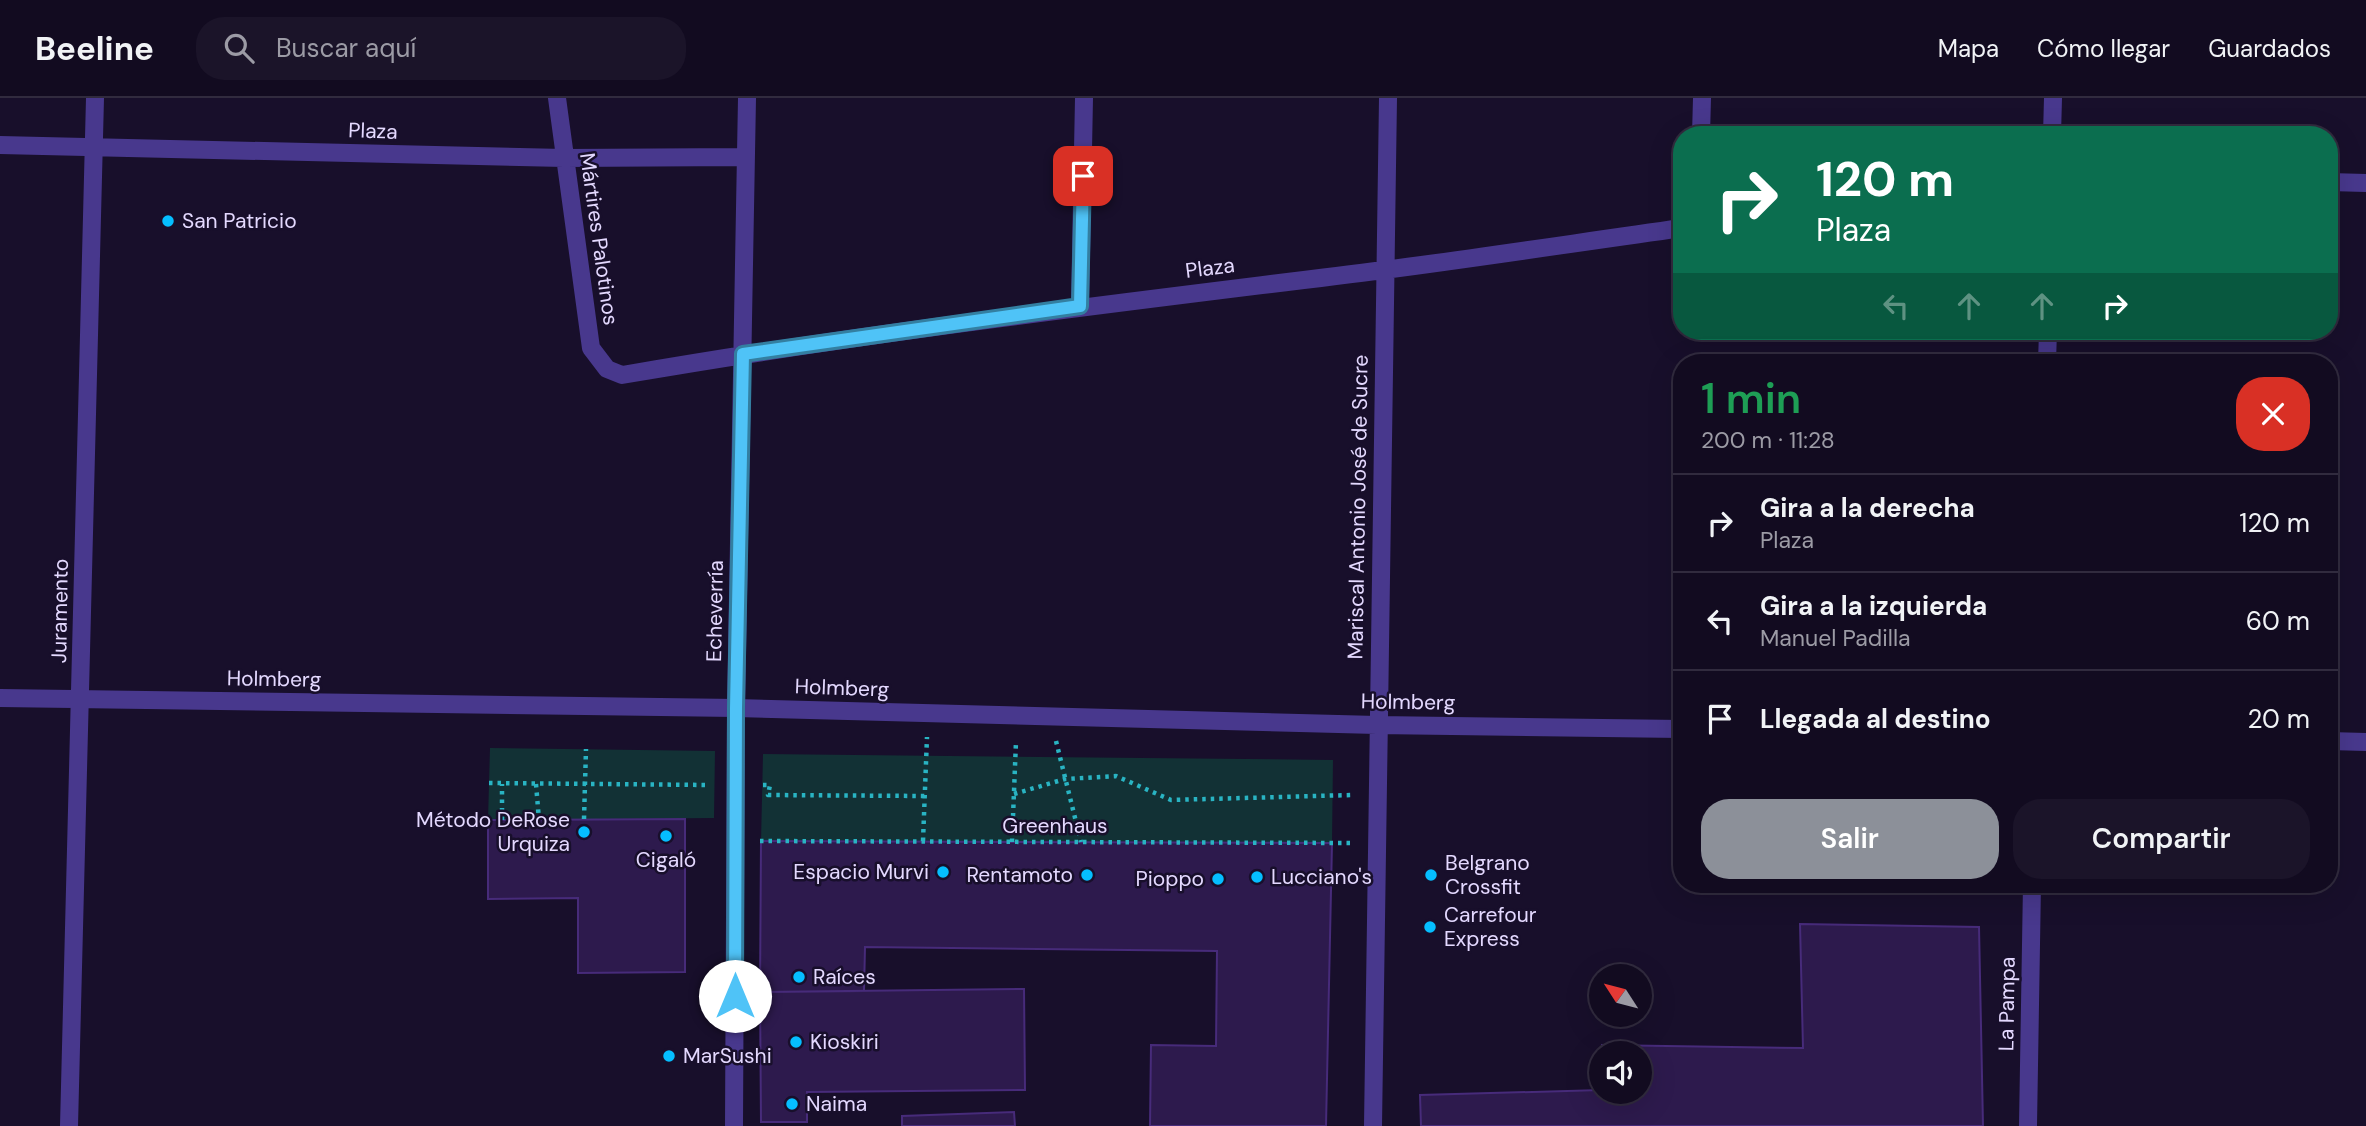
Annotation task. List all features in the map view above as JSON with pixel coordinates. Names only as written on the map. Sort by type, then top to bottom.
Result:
[{"type":"street","name":"Juramento","points":[[69,1126],[95,98]]},
{"type":"street","name":"Mártires Palotinos","points":[[557,98],[591,348],[607,369],[622,375],[743,354]]},
{"type":"street","name":"Echeverría","points":[[734,1126],[736,708],[747,98]]},
{"type":"street","points":[[1080,306],[1084,98]]},
{"type":"street","name":"Mariscal Antonio José de Sucre","points":[[1373,1126],[1375,843],[1388,98]]},
{"type":"street","points":[[1701,126],[1702,98]]},
{"type":"street","points":[[2052,126],[2053,98]]},
{"type":"street","name":"Plaza","points":[[0,145],[564,158],[744,157]]},
{"type":"street","points":[[2338,182],[2366,183]]},
{"type":"street","name":"Plaza","points":[[743,354],[1080,306],[1386,270],[1673,229]]},
{"type":"street","name":"Holmberg","points":[[0,698],[736,708],[1377,725],[1673,729]]},
{"type":"street","points":[[2338,741],[2366,742]]},
{"type":"street","name":"La Pampa","points":[[2028,1126],[2032,893]]},
{"type":"path","points":[[923,841],[928,713]]},
{"type":"path","points":[[1012,842],[1017,715]]},
{"type":"path","points":[[1049,716],[1081,842]]},
{"type":"path","points":[[584,819],[586,749]]},
{"type":"path","name":"Greenhaus","points":[[1014,794],[1065,779],[1116,776],[1171,800],[1376,794]]},
{"type":"path","points":[[489,783],[770,785],[768,795],[925,796]]},
{"type":"path","points":[[502,784],[502,820]]},
{"type":"path","points":[[536,784],[539,820]]},
{"type":"path","name":"Greenhaus","points":[[735,841],[1375,843]]},
{"type":"green space","points":[[490,748],[715,751],[714,818],[488,820]]},
{"type":"green space","points":[[763,754],[1333,760],[1332,843],[761,841]]},
{"type":"building","points":[[685,819],[685,972],[578,973],[578,898],[488,899],[488,820]]},
{"type":"building","points":[[761,841],[1332,843],[1326,1126],[1150,1126],[1151,1045],[1216,1046],[1217,951],[865,947],[864,991],[760,992]]},
{"type":"building","points":[[1800,924],[1979,927],[1983,1126],[1421,1126],[1420,1095],[1589,1090],[1589,1104],[1652,1104],[1652,1046],[1803,1048]]},
{"type":"building","points":[[1024,989],[1025,1090],[807,1092],[807,1122],[761,1122],[760,992]]},
{"type":"building","points":[[1014,1112],[1015,1126],[902,1126],[902,1116]]},
{"type":"place","name":"San Patricio","points":[[168,221]]},
{"type":"place","name":"Método DeRose Urquiza","points":[[584,832]]},
{"type":"place","name":"Cigaló","points":[[666,836]]},
{"type":"place","name":"Espacio Murvi","points":[[943,872]]},
{"type":"place","name":"Rentamoto","points":[[1087,875]]},
{"type":"place","name":"Belgrano Crossfit","points":[[1431,875]]},
{"type":"place","name":"Lucciano's","points":[[1257,877]]},
{"type":"place","name":"Pioppo","points":[[1218,879]]},
{"type":"place","name":"Carrefour Express","points":[[1430,927]]},
{"type":"place","name":"Raíces","points":[[799,977]]},
{"type":"place","name":"Kioskiri","points":[[796,1042]]},
{"type":"place","name":"MarSushi","points":[[669,1056]]},
{"type":"place","name":"Naima","points":[[792,1104]]},
{"type":"route","points":[[735,996],[736,708],[743,354],[1080,306],[1083,176]]}]
